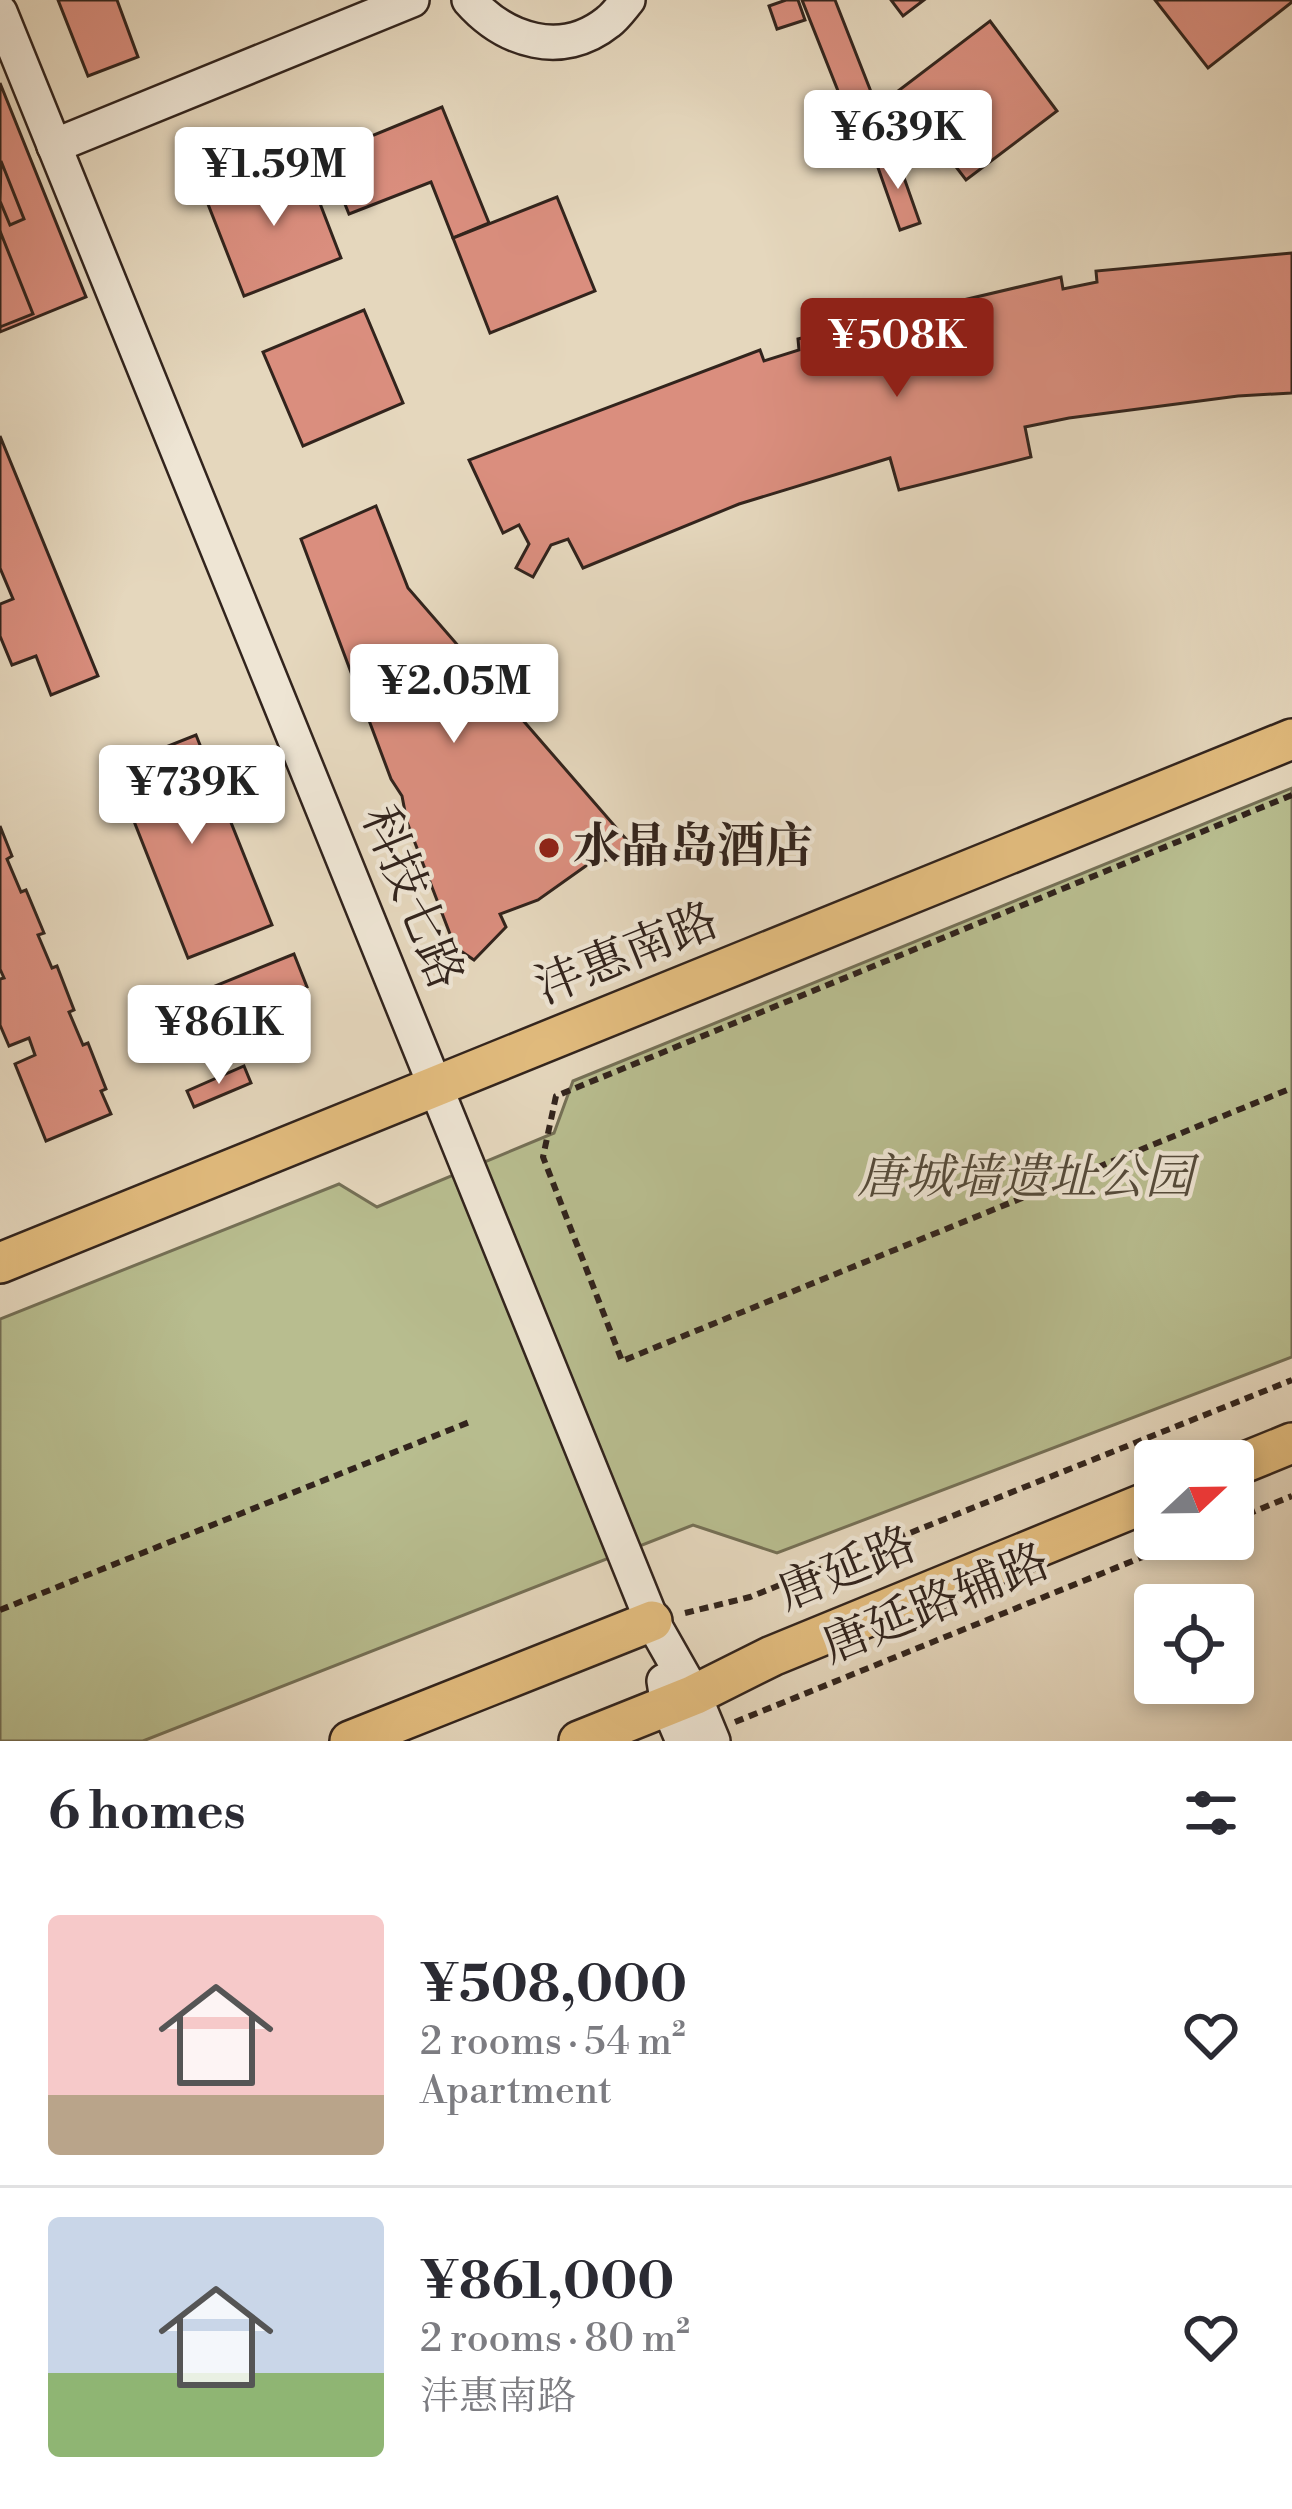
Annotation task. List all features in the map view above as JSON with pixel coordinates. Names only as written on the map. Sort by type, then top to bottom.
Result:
[{"type":"main road","name":"沣惠南路","points":[[0,1263],[1292,739]]},
{"type":"main road","points":[[1254,1458],[1292,1443]]},
{"type":"main road","name":"唐延路","points":[[579,1741],[693,1723],[772,1656],[1134,1508]]},
{"type":"main road","points":[[350,1741],[652,1621]]},
{"type":"street","points":[[54,146],[412,0]]},
{"type":"street","points":[[469,0],[486,20],[513,35],[545,43],[578,38],[608,23],[628,0]]},
{"type":"street","name":"科技七路","points":[[0,12],[693,1723]]},
{"type":"path","points":[[1292,794],[556,1096],[543,1157],[622,1361],[1292,1088]]},
{"type":"path","name":"唐延路辅路","points":[[652,1621],[750,1597],[1292,1380]]},
{"type":"path","points":[[0,1610],[472,1421]]},
{"type":"path","points":[[1254,1511],[1292,1496]]},
{"type":"path","name":"唐延路辅路","points":[[693,1723],[1134,1558]]},
{"type":"green space","name":"唐城墙遗址公园","points":[[1292,788],[1292,1357],[777,1553],[693,1525],[143,1741],[0,1741],[0,1319],[339,1184],[377,1207],[554,1133],[573,1081]]},
{"type":"building","points":[[58,0],[117,0],[138,57],[88,76]]},
{"type":"building","points":[[798,0],[805,20],[777,29],[769,6]]},
{"type":"building","points":[[802,0],[835,0],[893,148],[865,159]]},
{"type":"building","points":[[891,0],[924,0],[903,16]]},
{"type":"building","points":[[1155,0],[1292,0],[1292,2],[1208,68]]},
{"type":"building","points":[[990,21],[1057,111],[966,180],[898,91]]},
{"type":"building","points":[[0,83],[86,297],[0,332]]},
{"type":"building","points":[[442,107],[489,223],[453,238],[431,182],[349,214],[325,155]]},
{"type":"building","points":[[896,155],[920,223],[900,230],[876,162]]},
{"type":"building","points":[[1,161],[24,219],[10,225],[0,201]]},
{"type":"building","points":[[304,162],[341,258],[244,296],[206,199]]},
{"type":"building","points":[[557,197],[595,291],[490,333],[453,238]]},
{"type":"building","points":[[0,231],[33,314],[0,327]]},
{"type":"building","points":[[1292,253],[1292,393],[1238,396],[1025,427],[1031,457],[899,490],[890,458],[739,504],[583,568],[568,539],[551,545],[533,577],[516,568],[529,544],[519,525],[503,533],[469,460],[760,350],[764,361],[799,350],[798,339],[1061,277],[1063,289],[1097,282],[1096,271]]},
{"type":"building","points":[[364,310],[403,403],[303,446],[263,352]]},
{"type":"building","points":[[0,436],[98,676],[51,695],[36,656],[12,665],[0,636],[0,604],[13,599],[0,568]]},
{"type":"building","points":[[376,506],[408,588],[639,854],[590,863],[538,900],[500,914],[506,927],[474,960],[455,947],[407,822],[402,796],[391,779],[301,539]]},
{"type":"building","points":[[196,735],[272,925],[188,958],[113,768]]},
{"type":"building","points":[[0,826],[12,856],[7,859],[44,933],[38,935],[52,968],[57,966],[74,1010],[69,1012],[83,1045],[88,1043],[111,1114],[46,1141],[15,1064],[35,1055],[29,1038],[9,1046],[0,1025],[0,979],[4,978],[0,969]]},
{"type":"building","points":[[294,954],[307,987],[223,1021],[210,988]]},
{"type":"building","points":[[244,1066],[251,1083],[194,1107],[187,1091]]},
{"type":"place","name":"水晶岛酒店","points":[[549,848]]}]
